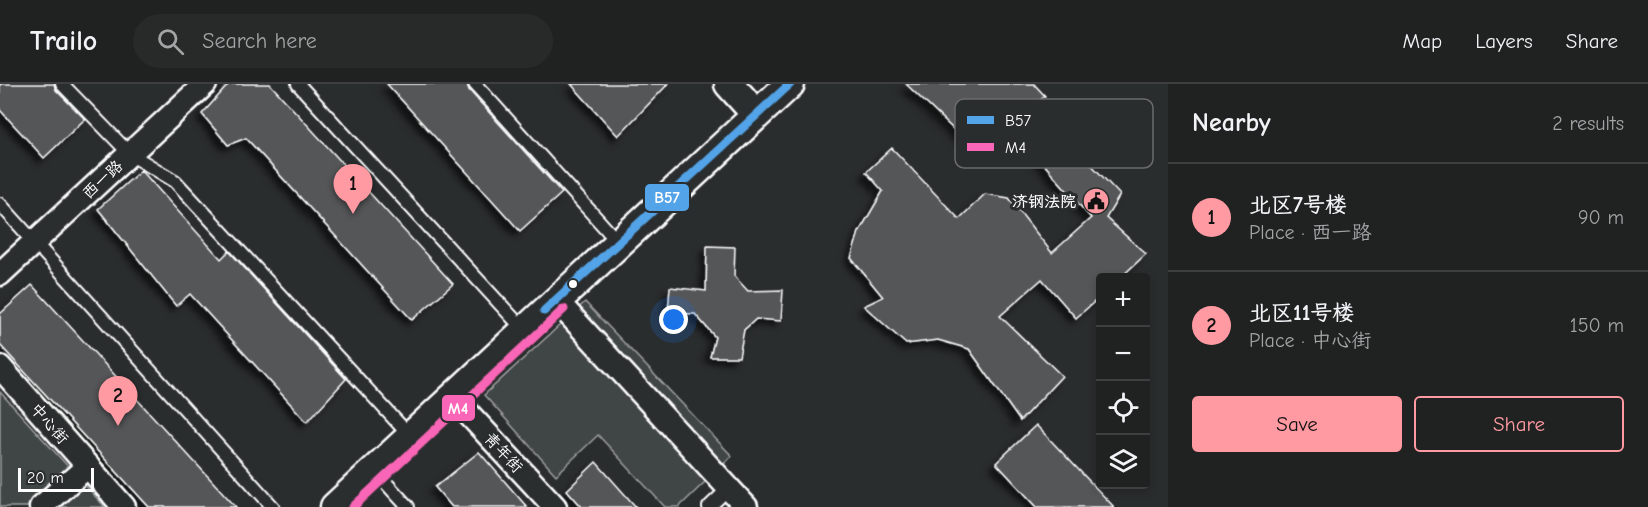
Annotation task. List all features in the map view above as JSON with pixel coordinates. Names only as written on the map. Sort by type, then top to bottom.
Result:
[{"type":"street","name":"西一路","points":[[0,274],[204,84]]},
{"type":"street","points":[[729,84],[756,114]]},
{"type":"street","points":[[335,507],[789,84]]},
{"type":"street","points":[[556,300],[746,507]]},
{"type":"street","name":"中心街","points":[[0,367],[124,507]]},
{"type":"street","name":"青年街","points":[[452,396],[555,507]]},
{"type":"street","points":[[41,507],[88,466]]},
{"type":"lane","points":[[62,84],[130,154],[175,182],[410,436]]},
{"type":"lane","points":[[298,84],[524,330]]},
{"type":"lane","points":[[475,84],[618,242]]},
{"type":"lane","points":[[0,204],[273,507]]},
{"type":"lane","points":[[374,470],[408,507]]},
{"type":"lane","points":[[710,507],[729,488]]},
{"type":"shaded area","points":[[585,302],[732,456],[679,507],[665,507],[598,435],[556,475],[484,395]]},
{"type":"shaded area","points":[[0,392],[105,507],[0,507]]},
{"type":"building","points":[[0,84],[54,84],[56,90],[85,119],[44,158],[0,110]]},
{"type":"building","points":[[229,84],[270,84],[453,284],[412,320],[246,138],[228,145],[202,114]]},
{"type":"building","points":[[387,84],[467,84],[469,90],[562,193],[520,231]]},
{"type":"building","points":[[571,84],[668,84],[618,136]]},
{"type":"building","points":[[906,84],[1034,84],[1045,96],[1042,99],[955,99],[955,131]]},
{"type":"building","points":[[892,148],[959,219],[985,194],[1009,198],[1052,253],[1091,218],[1047,168],[1094,168],[1120,195],[1106,218],[1146,254],[1125,273],[1096,273],[1096,300],[1076,318],[1042,279],[1000,316],[1062,376],[1020,421],[969,349],[938,340],[906,344],[864,306],[883,297],[851,258],[859,232],[883,191],[866,172]]},
{"type":"building","points":[[141,170],[221,259],[229,251],[346,379],[307,422],[190,294],[176,306],[98,209]]},
{"type":"building","points":[[707,246],[735,247],[734,276],[748,291],[783,290],[781,321],[756,319],[744,330],[739,357],[710,357],[715,337],[695,314],[668,313],[670,287],[706,291]]},
{"type":"building","points":[[32,285],[236,507],[149,507],[0,345],[0,314]]},
{"type":"building","points":[[1036,425],[1114,507],[1037,507],[996,463]]},
{"type":"building","points":[[479,452],[527,507],[452,507],[435,487]]},
{"type":"building","points":[[596,462],[636,507],[582,507],[567,490]]},
{"type":"transit line","name":"B57","points":[[544,311],[790,84]]},
{"type":"transit line","name":"M4","points":[[353,507],[564,309]]},
{"type":"place","name":"济钢法院","points":[[1096,201]]},
{"type":"place","name":"北区7号楼","points":[[353,214]]},
{"type":"place","name":"北区11号楼","points":[[118,426]]}]
